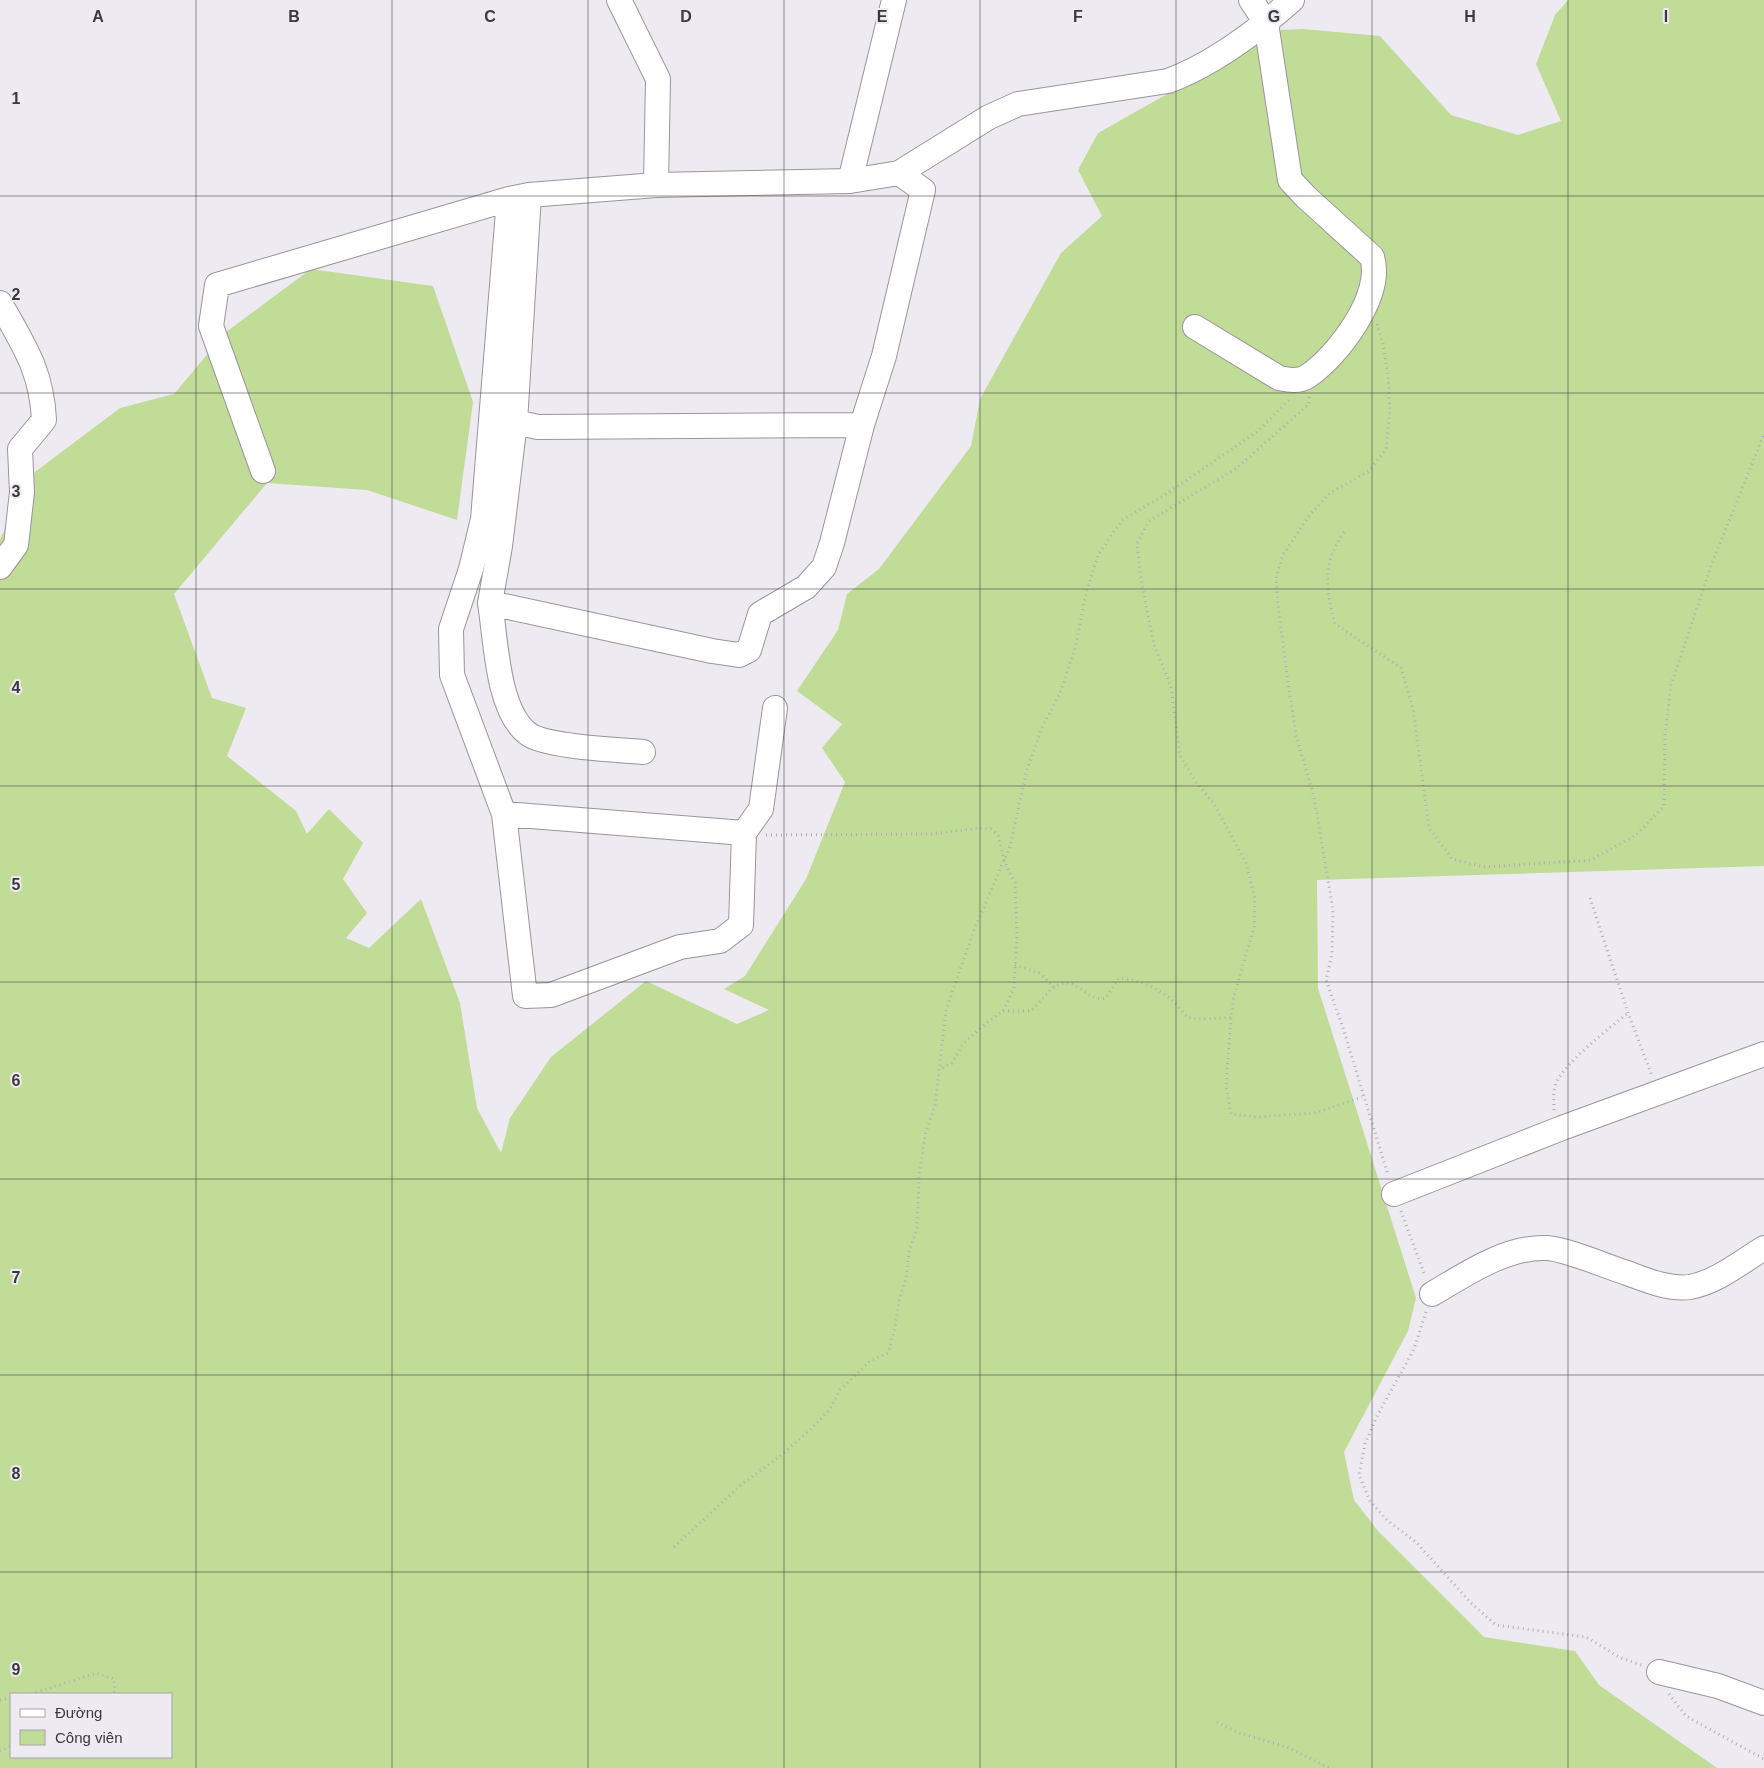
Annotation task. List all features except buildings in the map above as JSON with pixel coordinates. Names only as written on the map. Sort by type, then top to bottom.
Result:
[{"type":"street","points":[[619,0],[658,79],[656,185]]},
{"type":"street","points":[[850,181],[894,0]]},
{"type":"street","points":[[1195,327],[1279,378],[1294,381],[1308,376],[1351,334],[1373,287],[1376,268],[1372,257],[1290,180],[1266,22],[1251,0]]},
{"type":"street","points":[[263,471],[211,326],[217,285],[519,197],[656,185],[850,181],[899,173],[989,117],[1018,104],[1168,81],[1188,74],[1266,22],[1292,0]]},
{"type":"street","points":[[490,603],[712,652],[739,655],[749,650],[760,614],[806,587],[824,567],[832,543],[862,425],[884,356],[922,190],[899,173]]},
{"type":"street","points":[[519,197],[515,422],[500,546],[490,603],[502,680],[511,715],[527,734],[544,741],[643,752]]},
{"type":"street","points":[[519,197],[483,519],[471,569],[451,629],[452,675],[504,814],[525,996],[551,995],[680,947],[720,941],[741,925],[744,833],[761,809],[775,708]]},
{"type":"street","points":[[0,303],[34,365],[43,396],[44,420],[20,449],[22,492],[16,545],[0,567]]},
{"type":"street","points":[[515,422],[538,427],[862,425]]},
{"type":"street","points":[[504,814],[744,833]]},
{"type":"street","points":[[1394,1194],[1562,1128],[1764,1054]]},
{"type":"street","points":[[1432,1294],[1462,1276],[1523,1249],[1549,1248],[1647,1281],[1671,1286],[1689,1287],[1711,1280],[1764,1248]]},
{"type":"street","points":[[1659,1672],[1718,1686],[1764,1703]]},
{"type":"path","points":[[1364,305],[1377,322],[1383,344],[1390,411],[1386,449],[1369,471],[1330,493],[1308,517],[1283,555],[1276,578],[1290,700],[1297,739],[1314,797],[1333,910],[1332,954],[1326,980],[1346,1036],[1362,1097],[1394,1194],[1432,1294],[1414,1349],[1376,1418],[1365,1444],[1359,1475],[1370,1501],[1387,1520],[1417,1543],[1471,1603],[1496,1625],[1586,1637],[1619,1657],[1659,1672],[1665,1689],[1686,1716],[1764,1759]]},
{"type":"path","points":[[1308,376],[1310,404],[1237,468],[1149,521],[1137,543],[1141,580],[1154,645],[1171,687],[1180,756],[1196,782],[1214,804],[1246,863],[1255,898],[1254,927],[1236,990],[1232,1018],[1226,1086],[1231,1114],[1256,1117],[1316,1113],[1362,1097]]},
{"type":"path","points":[[674,1547],[742,1484],[779,1458],[811,1429],[830,1410],[840,1390],[870,1362],[888,1353],[906,1278],[909,1252],[917,1228],[919,1178],[926,1135],[935,1105],[946,1010],[974,930],[1010,846],[1027,770],[1042,728],[1060,693],[1076,644],[1086,593],[1098,555],[1122,520],[1160,498],[1257,432],[1280,412],[1308,376]]},
{"type":"path","points":[[1344,532],[1332,550],[1326,575],[1329,601],[1335,624],[1401,668],[1413,709],[1429,828],[1452,859],[1484,867],[1591,860],[1636,835],[1664,806],[1665,736],[1671,685],[1714,556],[1764,434]]},
{"type":"path","points":[[744,833],[883,835],[931,834],[991,829],[998,834],[1004,860],[1015,882],[1017,934],[1014,988],[1004,1011]]},
{"type":"path","points":[[1590,898],[1628,1013],[1658,1093]]},
{"type":"path","points":[[1015,965],[1039,973],[1054,987]]},
{"type":"path","points":[[938,1070],[952,1063],[963,1044],[984,1024],[1004,1011],[1031,1010],[1054,987],[1076,984],[1082,987],[1088,996],[1100,1000],[1106,998],[1119,978],[1128,979],[1156,989],[1174,1002],[1186,1016],[1193,1019],[1232,1018]]},
{"type":"path","points":[[1562,1128],[1554,1110],[1555,1085],[1574,1061],[1599,1036],[1628,1013]]},
{"type":"path","points":[[34,1693],[96,1673],[114,1678],[115,1691],[113,1693]]},
{"type":"path","points":[[1217,1722],[1238,1733],[1287,1747],[1329,1768]]},
{"type":"green space","points":[[1568,0],[1764,0],[1764,866],[1317,880],[1318,988],[1416,1298],[1408,1331],[1344,1452],[1354,1500],[1378,1531],[1484,1637],[1575,1651],[1599,1685],[1717,1768],[0,1768],[0,539],[35,472],[120,408],[174,394],[226,332],[311,269],[433,286],[473,402],[457,520],[367,490],[267,483],[174,594],[212,698],[246,708],[227,756],[296,811],[307,834],[329,809],[363,843],[343,879],[367,913],[346,938],[369,948],[421,899],[460,1003],[477,1108],[501,1153],[510,1118],[551,1057],[646,981],[737,1024],[769,1010],[724,989],[745,976],[806,879],[845,782],[822,748],[842,724],[797,691],[838,630],[847,594],[879,569],[971,446],[980,399],[1061,253],[1102,216],[1078,170],[1098,133],[1281,30],[1303,29],[1380,36],[1451,115],[1518,135],[1561,121],[1536,64],[1555,15]]}]
